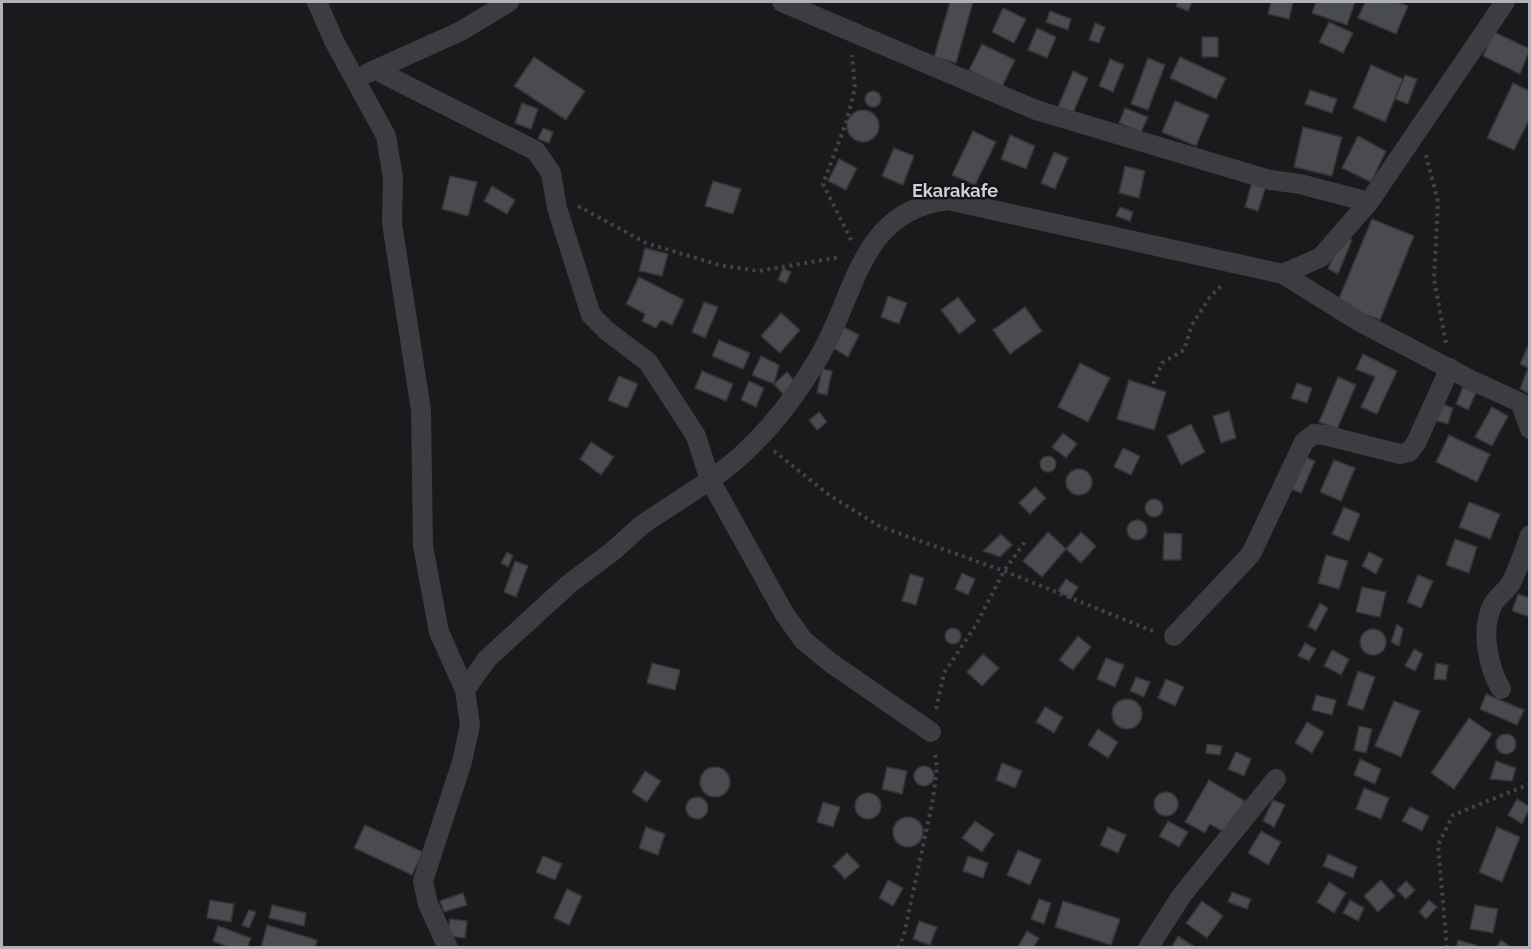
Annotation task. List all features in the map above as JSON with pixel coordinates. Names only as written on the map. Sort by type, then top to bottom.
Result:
[{"type":"street","points":[[317,2],[334,41],[386,136],[393,178],[392,223],[421,410],[423,546],[439,632],[465,690],[470,725],[468,743],[423,880],[428,904],[448,948]]},
{"type":"street","points":[[355,78],[461,31],[509,2]]},
{"type":"street","points":[[782,2],[1036,110],[1270,180],[1300,184],[1369,202]]},
{"type":"street","points":[[1282,274],[1320,257],[1369,202],[1505,2]]},
{"type":"street","points":[[376,70],[536,151],[551,173],[557,208],[591,315],[607,331],[648,362],[696,436],[710,480],[784,613],[803,640],[831,663],[931,732]]},
{"type":"street","points":[[465,690],[487,659],[568,584],[613,551],[643,524],[710,480],[760,439],[791,400],[820,356],[868,252],[892,221],[909,210],[948,200],[1282,274],[1360,322],[1525,405],[1530,429]]},
{"type":"street","points":[[1174,636],[1251,554],[1304,442],[1314,434],[1400,454],[1409,452],[1416,443],[1450,368]]},
{"type":"street","points":[[1501,689],[1494,676],[1488,649],[1492,607],[1509,586],[1523,557],[1530,535]]},
{"type":"street","points":[[1148,948],[1182,895],[1276,779]]},
{"type":"path","points":[[849,32],[855,88],[823,184],[851,241],[868,252]]},
{"type":"path","points":[[1419,126],[1438,202],[1434,279],[1450,368]]},
{"type":"path","points":[[555,190],[646,243],[719,265],[758,271],[868,252]]},
{"type":"path","points":[[1153,384],[1162,363],[1184,350],[1192,325],[1210,297],[1237,265]]},
{"type":"path","points":[[760,439],[829,495],[881,527],[1004,571],[1134,624],[1174,636]]},
{"type":"path","points":[[898,948],[904,935],[933,798],[937,768],[931,732],[944,674],[976,625],[1004,571],[1027,539]]},
{"type":"path","points":[[1447,948],[1438,845],[1453,816],[1530,784]]},
{"type":"building","points":[[950,2],[973,2],[956,63],[934,57]]},
{"type":"building","points":[[1178,2],[1192,2],[1188,11],[1176,6]]},
{"type":"building","points":[[1271,2],[1293,2],[1289,19],[1268,14]]},
{"type":"building","points":[[1316,2],[1355,2],[1347,25],[1312,13]]},
{"type":"building","points":[[1365,2],[1397,2],[1408,6],[1396,34],[1358,18]]},
{"type":"building","points":[[1003,8],[1026,19],[1014,43],[992,32]]},
{"type":"building","points":[[1050,11],[1071,19],[1068,30],[1046,22]]},
{"type":"building","points":[[1329,22],[1353,33],[1343,53],[1319,42]]},
{"type":"building","points":[[1095,23],[1105,27],[1099,43],[1089,40]]},
{"type":"building","points":[[1037,28],[1056,37],[1047,58],[1028,50]]},
{"type":"building","points":[[1494,32],[1530,49],[1520,74],[1483,56]]},
{"type":"building","points":[[1202,37],[1218,37],[1218,57],[1202,57]]},
{"type":"building","points":[[982,44],[1015,60],[1002,87],[969,70]]},
{"type":"building","points":[[534,57],[585,91],[566,120],[514,86]]},
{"type":"building","points":[[1180,57],[1226,78],[1216,99],[1170,78]]},
{"type":"building","points":[[1148,58],[1165,65],[1148,110],[1131,104]]},
{"type":"building","points":[[1110,59],[1124,65],[1113,92],[1099,86]]},
{"type":"building","points":[[1371,65],[1403,79],[1385,122],[1353,108]]},
{"type":"building","points":[[1073,71],[1088,78],[1073,113],[1058,107]]},
{"type":"building","points":[[1405,75],[1417,79],[1408,104],[1395,99]]},
{"type":"building","points":[[1513,83],[1530,91],[1530,118],[1514,150],[1487,138]]},
{"type":"building","points":[[1310,90],[1337,99],[1332,113],[1305,104]]},
{"type":"building","points":[[870,91],[876,91],[881,99],[879,105],[870,107],[865,102],[865,96]]},
{"type":"building","points":[[1175,101],[1209,115],[1196,146],[1162,132]]},
{"type":"building","points":[[522,103],[538,109],[531,129],[515,123]]},
{"type":"building","points":[[1125,108],[1148,117],[1141,132],[1119,123]]},
{"type":"building","points":[[863,110],[874,115],[879,126],[874,137],[863,142],[852,137],[847,126],[852,115]]},
{"type":"building","points":[[1303,127],[1342,137],[1332,176],[1294,167]]},
{"type":"building","points":[[543,128],[553,132],[549,143],[538,139]]},
{"type":"building","points":[[973,131],[996,142],[975,185],[952,175]]},
{"type":"building","points":[[1010,135],[1035,146],[1026,169],[1001,159]]},
{"type":"building","points":[[1358,136],[1386,151],[1371,182],[1342,168]]},
{"type":"building","points":[[894,148],[914,156],[903,185],[882,176]]},
{"type":"building","points":[[1054,152],[1068,158],[1055,189],[1041,183]]},
{"type":"building","points":[[839,159],[857,168],[846,190],[828,181]]},
{"type":"building","points":[[1125,166],[1145,171],[1139,198],[1119,193]]},
{"type":"building","points":[[450,176],[477,182],[468,216],[442,209]]},
{"type":"building","points":[[713,181],[741,189],[733,214],[705,206]]},
{"type":"building","points":[[1252,182],[1266,186],[1258,211],[1245,207]]},
{"type":"building","points":[[492,186],[515,200],[507,214],[484,201]]},
{"type":"building","points":[[1120,207],[1133,212],[1130,221],[1116,216]]},
{"type":"building","points":[[1372,219],[1414,236],[1380,320],[1337,303]]},
{"type":"building","points":[[1342,235],[1352,240],[1338,274],[1328,269]]},
{"type":"building","points":[[645,248],[668,254],[662,276],[639,271]]},
{"type":"building","points":[[783,268],[791,272],[786,283],[778,280]]},
{"type":"building","points":[[639,277],[684,300],[672,325],[661,320],[656,328],[642,321],[645,314],[626,304]]},
{"type":"building","points":[[888,296],[907,303],[899,324],[881,317]]},
{"type":"building","points":[[958,297],[976,321],[959,334],[941,310]]},
{"type":"building","points":[[704,302],[718,307],[705,338],[692,332]]},
{"type":"building","points":[[1025,307],[1042,331],[1010,354],[993,330]]},
{"type":"building","points":[[781,313],[800,330],[780,353],[761,336]]},
{"type":"building","points":[[844,327],[859,335],[848,357],[833,348]]},
{"type":"building","points":[[719,340],[750,353],[743,369],[712,356]]},
{"type":"building","points":[[1529,344],[1530,394],[1520,389],[1528,368],[1520,364]]},
{"type":"building","points":[[1363,354],[1397,371],[1377,414],[1361,407],[1375,377],[1356,369]]},
{"type":"building","points":[[761,356],[779,365],[774,384],[752,375]]},
{"type":"building","points":[[1080,363],[1110,378],[1088,422],[1058,407]]},
{"type":"building","points":[[822,369],[832,371],[827,395],[817,393]]},
{"type":"building","points":[[702,371],[733,384],[726,401],[695,388]]},
{"type":"building","points":[[787,372],[797,384],[785,396],[774,384]]},
{"type":"building","points":[[619,376],[638,384],[627,408],[608,400]]},
{"type":"building","points":[[1338,377],[1356,385],[1337,429],[1319,422]]},
{"type":"building","points":[[1129,380],[1166,392],[1154,430],[1117,419]]},
{"type":"building","points":[[749,381],[764,388],[756,407],[741,400]]},
{"type":"building","points":[[1297,383],[1312,388],[1307,403],[1291,398]]},
{"type":"building","points":[[1463,387],[1476,393],[1468,410],[1456,404]]},
{"type":"building","points":[[1439,403],[1453,408],[1448,424],[1433,420]]},
{"type":"building","points":[[1492,407],[1508,416],[1492,446],[1475,437]]},
{"type":"building","points":[[1229,411],[1236,438],[1221,443],[1213,416]]},
{"type":"building","points":[[819,412],[827,422],[817,430],[809,420]]},
{"type":"building","points":[[1191,424],[1205,452],[1181,465],[1167,436]]},
{"type":"building","points":[[1063,433],[1077,444],[1066,458],[1052,447]]},
{"type":"building","points":[[1449,435],[1490,454],[1477,482],[1436,462]]},
{"type":"building","points":[[591,442],[614,457],[601,475],[580,459]]},
{"type":"building","points":[[1123,448],[1140,456],[1131,475],[1114,467]]},
{"type":"building","points":[[1045,456],[1051,456],[1056,464],[1054,470],[1045,472],[1040,467],[1040,461]]},
{"type":"building","points":[[1303,456],[1315,461],[1301,493],[1289,488]]},
{"type":"building","points":[[1334,460],[1355,468],[1341,501],[1320,492]]},
{"type":"building","points":[[1079,469],[1089,472],[1092,482],[1089,492],[1079,495],[1069,492],[1066,482],[1069,472]]},
{"type":"building","points":[[1035,487],[1046,498],[1030,514],[1019,503]]},
{"type":"building","points":[[1150,499],[1158,499],[1163,504],[1161,515],[1150,517],[1145,512],[1145,504]]},
{"type":"building","points":[[1469,502],[1500,514],[1490,539],[1459,527]]},
{"type":"building","points":[[1344,507],[1360,514],[1349,541],[1332,534]]},
{"type":"building","points":[[1137,520],[1144,523],[1147,530],[1144,537],[1137,540],[1130,537],[1127,530],[1130,523]]},
{"type":"building","points":[[1048,532],[1066,549],[1042,577],[1023,561]]},
{"type":"building","points":[[1081,532],[1096,546],[1081,563],[1066,549]]},
{"type":"building","points":[[1164,533],[1182,534],[1181,560],[1163,560]]},
{"type":"building","points":[[1001,534],[1012,545],[1000,557],[983,551]]},
{"type":"building","points":[[1455,539],[1477,547],[1469,573],[1446,565]]},
{"type":"building","points":[[507,552],[513,556],[508,567],[501,563]]},
{"type":"building","points":[[1369,552],[1383,559],[1376,574],[1362,566]]},
{"type":"building","points":[[1326,555],[1348,561],[1339,589],[1318,583]]},
{"type":"building","points":[[515,561],[528,566],[516,597],[504,592]]},
{"type":"building","points":[[962,573],[975,579],[968,595],[955,589]]},
{"type":"building","points":[[910,574],[924,578],[916,605],[902,601]]},
{"type":"building","points":[[1418,575],[1433,581],[1421,608],[1407,602]]},
{"type":"building","points":[[1066,579],[1078,587],[1071,599],[1058,591]]},
{"type":"building","points":[[1362,587],[1386,592],[1380,617],[1356,612]]},
{"type":"building","points":[[1518,594],[1530,598],[1530,617],[1512,611]]},
{"type":"building","points":[[1320,603],[1328,608],[1316,631],[1308,626]]},
{"type":"building","points":[[1397,624],[1403,629],[1399,646],[1391,642]]},
{"type":"building","points":[[953,628],[959,630],[961,636],[959,642],[953,644],[947,642],[945,636],[947,630]]},
{"type":"building","points":[[1373,629],[1382,633],[1386,642],[1382,651],[1373,655],[1364,651],[1360,642],[1364,633]]},
{"type":"building","points":[[1078,636],[1091,647],[1073,670],[1059,660]]},
{"type":"building","points":[[1305,643],[1316,649],[1309,661],[1298,656]]},
{"type":"building","points":[[1414,649],[1423,654],[1415,671],[1405,666]]},
{"type":"building","points":[[1332,650],[1349,659],[1341,675],[1324,666]]},
{"type":"building","points":[[983,654],[999,668],[982,686],[967,672]]},
{"type":"building","points":[[1106,658],[1124,665],[1115,687],[1097,679]]},
{"type":"building","points":[[652,663],[680,670],[675,690],[647,683]]},
{"type":"building","points":[[1436,663],[1448,665],[1446,680],[1434,679]]},
{"type":"building","points":[[1358,671],[1375,677],[1363,710],[1347,705]]},
{"type":"building","points":[[1136,677],[1150,682],[1144,697],[1130,691]]},
{"type":"building","points":[[1166,679],[1184,687],[1175,706],[1158,698]]},
{"type":"building","points":[[1486,694],[1524,710],[1517,725],[1480,709]]},
{"type":"building","points":[[1316,695],[1336,700],[1332,715],[1312,710]]},
{"type":"building","points":[[1127,699],[1133,700],[1141,708],[1141,720],[1133,728],[1127,729],[1121,728],[1113,720],[1112,714],[1113,708],[1121,700]]},
{"type":"building","points":[[1394,701],[1420,711],[1401,757],[1375,746]]},
{"type":"building","points":[[1045,707],[1063,717],[1054,733],[1036,722]]},
{"type":"building","points":[[1469,718],[1492,734],[1454,789],[1431,773]]},
{"type":"building","points":[[1307,722],[1324,732],[1312,753],[1295,743]]},
{"type":"building","points":[[1359,726],[1372,729],[1366,753],[1354,750]]},
{"type":"building","points":[[1098,729],[1118,742],[1108,758],[1088,745]]},
{"type":"building","points":[[1506,734],[1513,737],[1516,744],[1513,751],[1506,754],[1499,751],[1496,744],[1499,737]]},
{"type":"building","points":[[1207,744],[1222,746],[1220,755],[1206,753]]},
{"type":"building","points":[[1236,752],[1251,759],[1244,776],[1228,769]]},
{"type":"building","points":[[1360,759],[1381,769],[1375,784],[1354,775]]},
{"type":"building","points":[[1496,761],[1516,768],[1512,781],[1490,779]]},
{"type":"building","points":[[1002,763],[1022,771],[1015,788],[996,780]]},
{"type":"building","points":[[924,766],[931,769],[934,776],[931,783],[924,786],[917,783],[914,776],[917,769]]},
{"type":"building","points":[[715,767],[726,771],[730,782],[726,793],[715,797],[704,793],[700,782],[704,771]]},
{"type":"building","points":[[887,767],[907,771],[902,794],[882,789]]},
{"type":"building","points":[[645,771],[661,781],[647,802],[632,792]]},
{"type":"building","points":[[1209,780],[1245,801],[1227,834],[1210,824],[1205,833],[1185,822]]},
{"type":"building","points":[[1364,788],[1389,798],[1381,819],[1356,809]]},
{"type":"building","points":[[1166,792],[1174,796],[1178,804],[1174,812],[1166,816],[1158,812],[1154,804],[1158,796]]},
{"type":"building","points":[[868,793],[877,797],[881,806],[877,815],[868,819],[859,815],[855,806],[859,797]]},
{"type":"building","points":[[693,797],[701,797],[708,804],[708,812],[701,819],[693,819],[686,812],[686,804]]},
{"type":"building","points":[[1517,799],[1530,807],[1522,824],[1508,815]]},
{"type":"building","points":[[1273,800],[1285,805],[1274,827],[1263,821]]},
{"type":"building","points":[[823,802],[840,807],[833,827],[817,822]]},
{"type":"building","points":[[1410,807],[1429,816],[1422,831],[1402,821]]},
{"type":"building","points":[[908,817],[919,821],[923,832],[919,843],[908,847],[897,843],[893,832],[897,821]]},
{"type":"building","points":[[975,821],[994,834],[982,852],[962,838]]},
{"type":"building","points":[[1168,821],[1188,832],[1179,847],[1159,836]]},
{"type":"building","points":[[365,825],[423,852],[412,875],[354,848]]},
{"type":"building","points":[[646,827],[665,834],[658,855],[639,848]]},
{"type":"building","points":[[1108,827],[1126,835],[1118,853],[1100,845]]},
{"type":"building","points":[[1497,827],[1520,837],[1502,882],[1479,872]]},
{"type":"building","points":[[1261,831],[1281,842],[1268,865],[1248,853]]},
{"type":"building","points":[[1018,850],[1041,860],[1030,885],[1007,875]]},
{"type":"building","points":[[847,853],[860,866],[845,879],[833,866]]},
{"type":"building","points":[[1328,854],[1357,867],[1353,878],[1323,866]]},
{"type":"building","points":[[543,856],[562,864],[555,880],[536,872]]},
{"type":"building","points":[[968,856],[988,863],[983,878],[963,871]]},
{"type":"building","points":[[888,880],[903,888],[893,906],[879,898]]},
{"type":"building","points":[[1381,880],[1395,896],[1378,912],[1364,896]]},
{"type":"building","points":[[1406,881],[1415,890],[1406,899],[1397,890]]},
{"type":"building","points":[[1329,882],[1346,893],[1334,913],[1317,902]]},
{"type":"building","points":[[567,889],[582,896],[569,925],[554,918]]},
{"type":"building","points":[[1232,892],[1251,899],[1247,909],[1228,902]]},
{"type":"building","points":[[463,893],[467,905],[444,912],[440,901]]},
{"type":"building","points":[[1039,899],[1051,903],[1044,924],[1031,919]]},
{"type":"building","points":[[210,900],[234,904],[231,922],[207,918]]},
{"type":"building","points":[[1350,900],[1364,908],[1358,921],[1343,913]]},
{"type":"building","points":[[1429,900],[1437,907],[1426,919],[1419,912]]},
{"type":"building","points":[[1063,901],[1120,919],[1111,945],[1055,927]]},
{"type":"building","points":[[1202,901],[1223,916],[1207,938],[1186,923]]},
{"type":"building","points":[[272,905],[306,913],[304,926],[269,918]]},
{"type":"building","points":[[1475,905],[1498,909],[1493,933],[1470,929]]},
{"type":"building","points":[[249,910],[256,912],[249,928],[242,925]]},
{"type":"building","points":[[450,919],[467,921],[465,938],[447,936]]},
{"type":"building","points":[[919,921],[937,927],[930,945],[913,939]]},
{"type":"building","points":[[267,925],[317,940],[315,948],[261,948]]},
{"type":"building","points":[[218,926],[251,938],[247,948],[230,948],[213,941]]},
{"type":"building","points":[[1027,931],[1039,938],[1033,948],[1017,948]]},
{"type":"building","points":[[1178,936],[1195,947],[1195,948],[1171,948]]},
{"type":"building","points":[[1458,940],[1476,945],[1475,948],[1456,948]]},
{"type":"building","points":[[1501,940],[1512,948],[1496,948]]},
{"type":"district","name":"Ekarakafe","points":[[955,190]]}]
